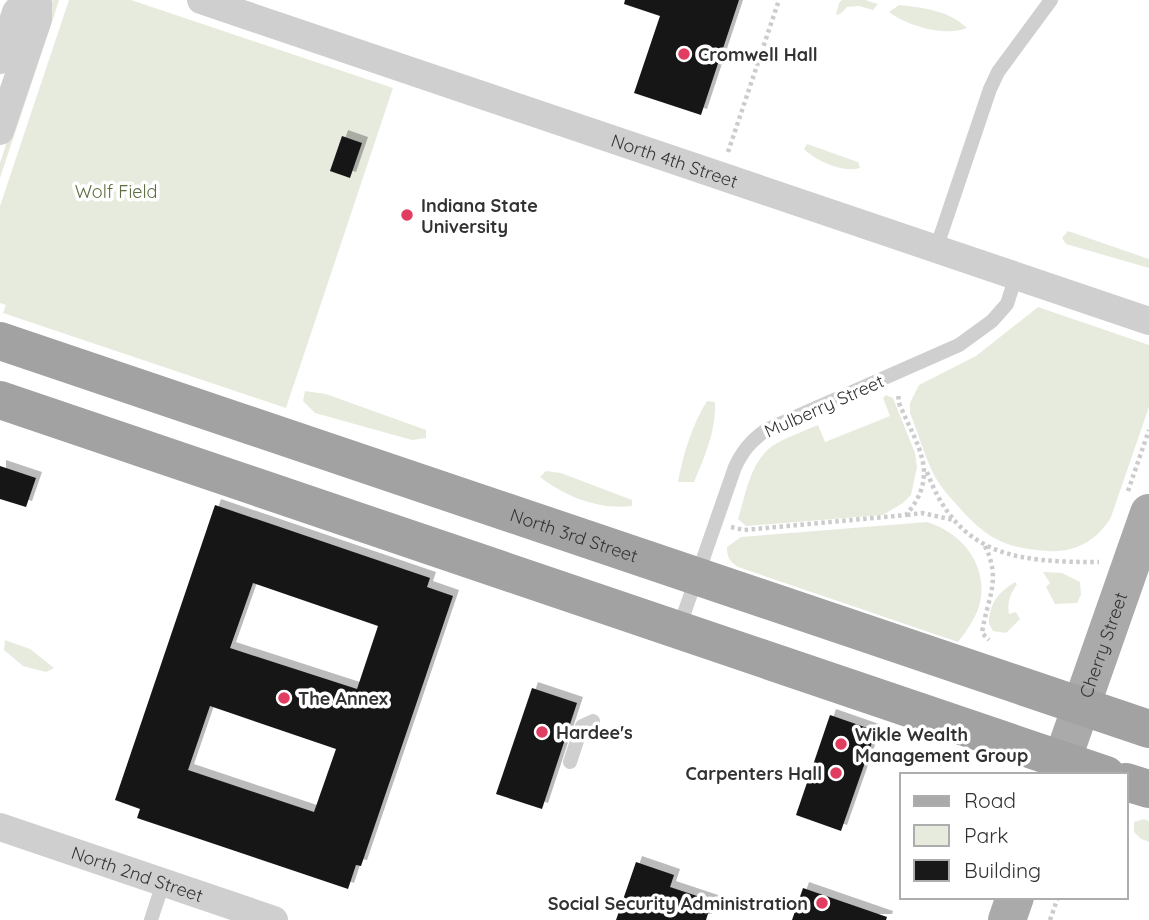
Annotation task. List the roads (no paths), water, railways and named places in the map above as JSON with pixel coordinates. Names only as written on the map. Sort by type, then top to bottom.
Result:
[{"type":"highway","name":"North 3rd Street","points":[[0,341],[1149,729]]},
{"type":"highway","points":[[0,400],[678,629],[1060,767],[1094,773]]},
{"type":"highway","points":[[1128,783],[1149,789]]},
{"type":"main road","name":"Cherry Street","points":[[1060,767],[1149,513]]},
{"type":"main road","points":[[1007,920],[1014,899]]},
{"type":"street","points":[[0,60],[16,12],[26,0]]},
{"type":"street","points":[[0,131],[38,19],[38,0]]},
{"type":"street","name":"North 4th Street","points":[[201,0],[246,7],[721,176],[1149,321]]},
{"type":"street","name":"North 2nd Street","points":[[0,827],[274,920]]},
{"type":"lane","points":[[936,249],[990,89],[998,72],[1051,0]]},
{"type":"lane","name":"Mulberry Street","points":[[678,629],[743,451],[753,439],[773,427],[959,345],[992,321],[1007,304],[1016,276]]},
{"type":"lane","points":[[570,762],[582,726],[593,721]]},
{"type":"lane","points":[[150,920],[163,883]]},
{"type":"place","name":"Cromwell Hall","points":[[684,54]]},
{"type":"place","name":"Indiana State University","points":[[407,215]]},
{"type":"place","name":"The Annex","points":[[284,698]]},
{"type":"place","name":"Hardee's","points":[[542,732]]},
{"type":"place","name":"Wikle Wealth Management Group","points":[[841,744]]},
{"type":"place","name":"Carpenters Hall","points":[[836,773]]},
{"type":"place","name":"Social Security Administration","points":[[822,903]]},
{"type":"park label","name":"Wolf Field","points":[[116,191]]}]
